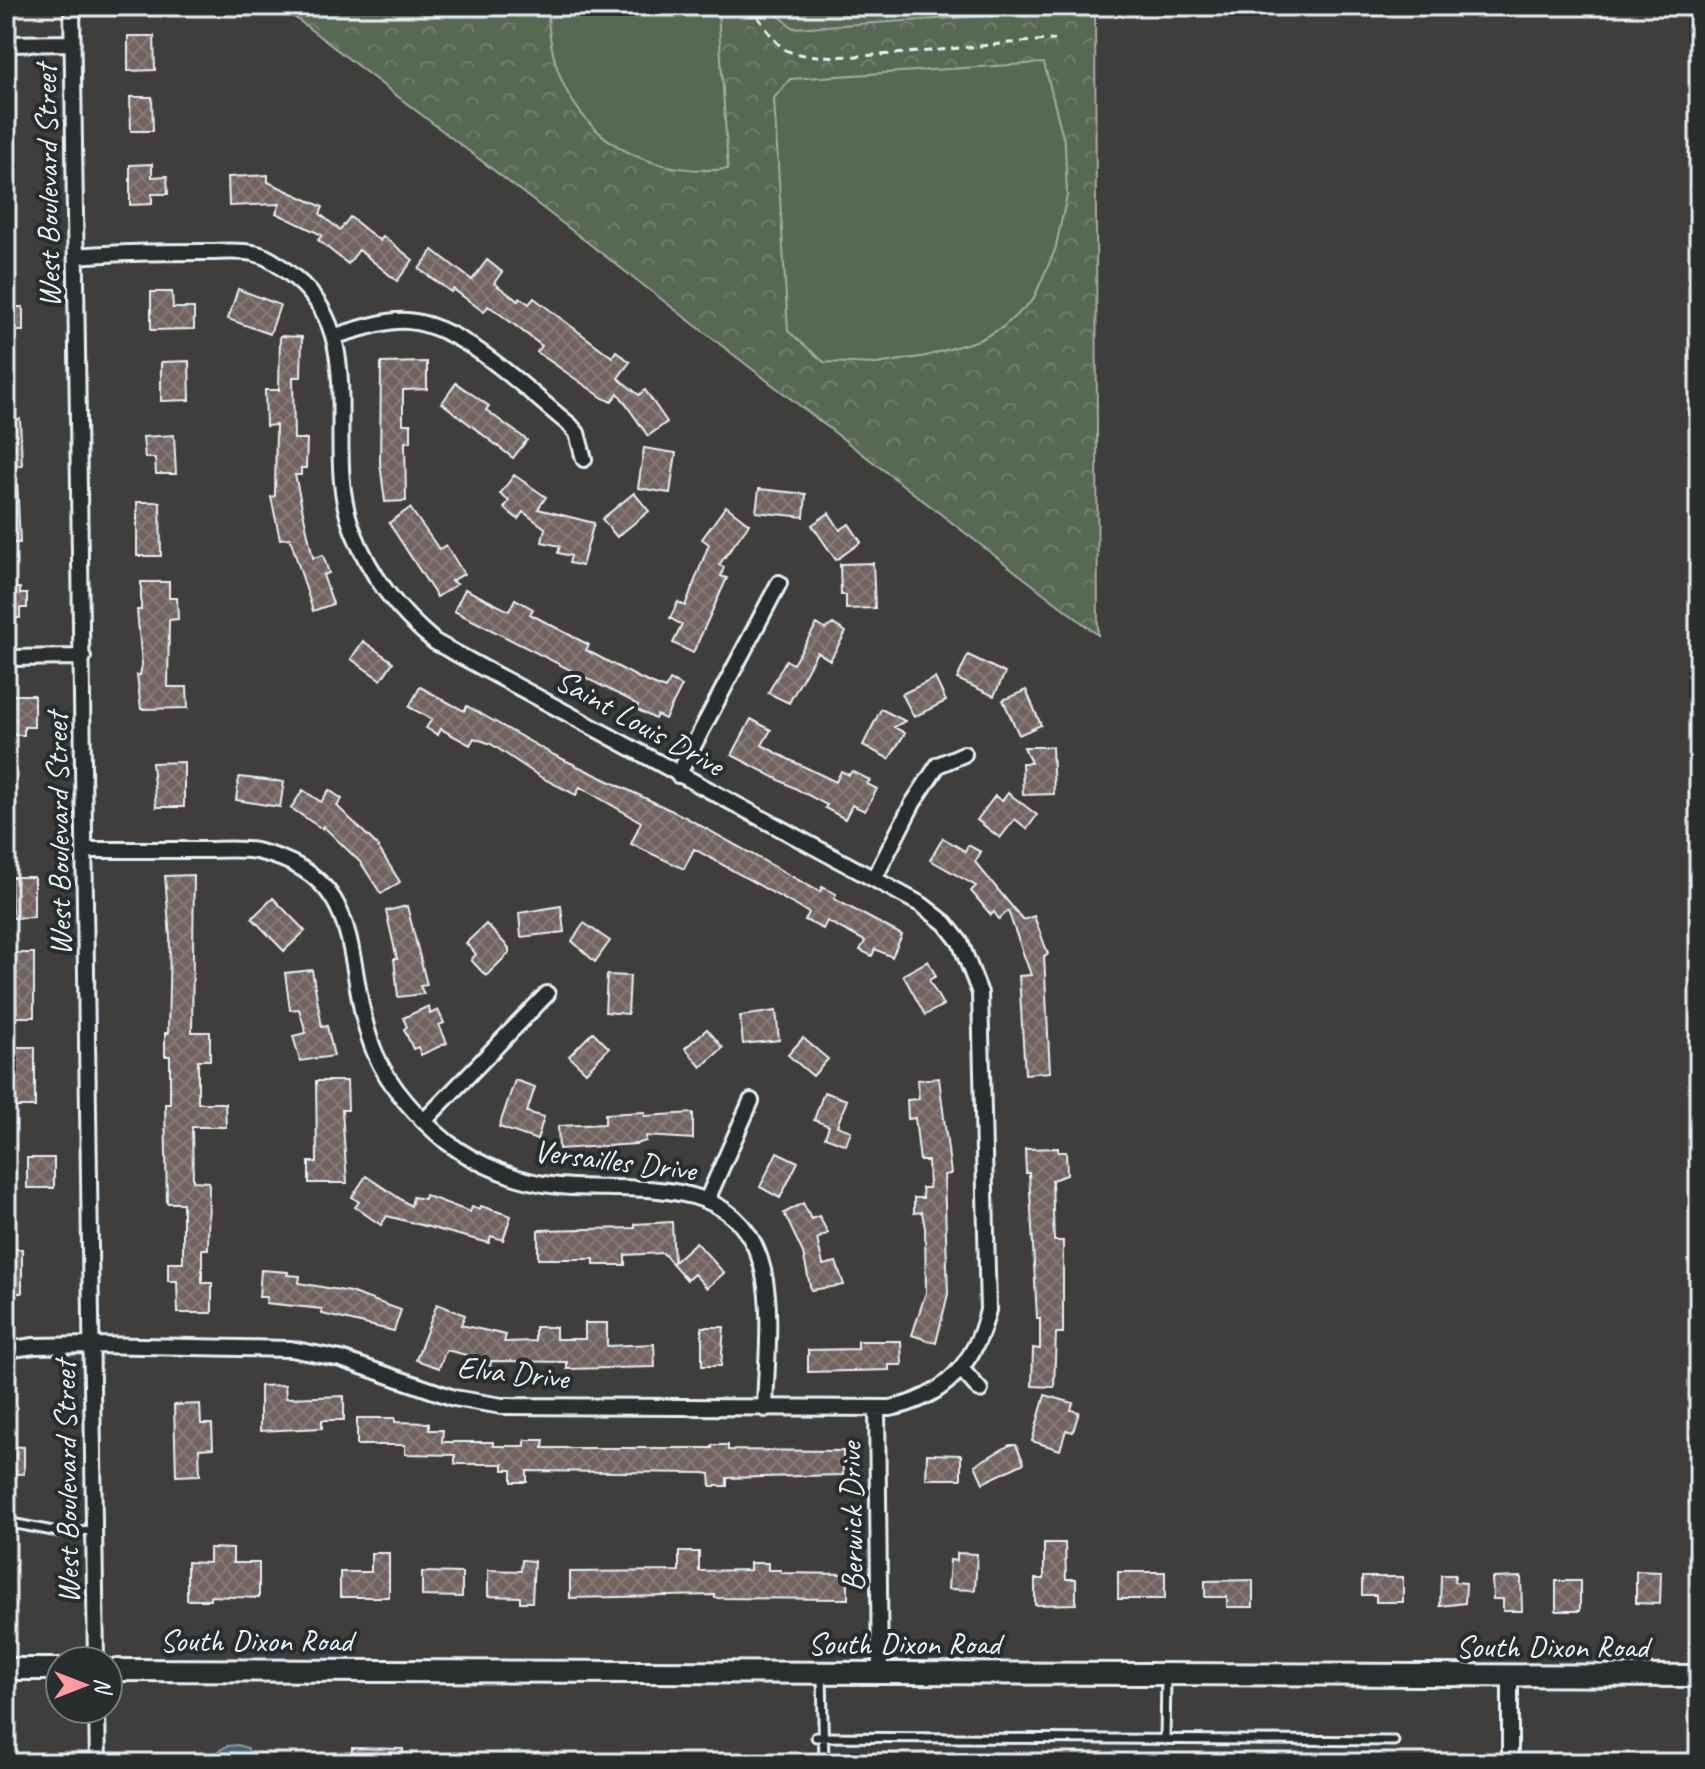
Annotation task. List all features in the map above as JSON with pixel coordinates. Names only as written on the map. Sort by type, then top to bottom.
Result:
[{"type":"main road","points":[[6,1669],[44,1669]]},
{"type":"main road","name":"South Dixon Road","points":[[124,1670],[1699,1676]]},
{"type":"street","name":"West Boulevard Street","points":[[72,6],[96,1645]]},
{"type":"street","points":[[6,44],[73,43]]},
{"type":"street","name":"Saint Louis Drive","points":[[77,256],[129,252],[253,253],[274,261],[312,292],[336,336],[340,365],[339,431],[344,498],[352,529],[383,592],[402,614],[435,642],[922,905],[945,923],[960,942],[980,993],[988,1310],[983,1330],[962,1370]]},
{"type":"street","points":[[336,336],[398,320],[420,322],[461,339],[570,425],[577,433],[584,459]]},
{"type":"street","points":[[678,775],[779,583]]},
{"type":"street","points":[[6,658],[83,657]]},
{"type":"street","points":[[874,879],[913,803],[938,765],[964,754]]},
{"type":"street","name":"Versailles Drive","points":[[86,850],[253,851],[287,860],[305,870],[322,884],[344,916],[350,935],[360,1009],[375,1055],[395,1089],[425,1120],[474,1159],[529,1181],[557,1186],[678,1191],[707,1200],[742,1226],[756,1249],[763,1271],[768,1315],[765,1409]]},
{"type":"street","points":[[425,1120],[547,994]]},
{"type":"street","points":[[707,1200],[751,1101]]},
{"type":"street","name":"Elva Drive","points":[[6,1350],[93,1345],[291,1349],[341,1359],[454,1398],[502,1406],[877,1408],[911,1404],[936,1391],[962,1370]]},
{"type":"street","points":[[962,1370],[980,1390]]},
{"type":"street","name":"Berwick Drive","points":[[877,1408],[880,1673]]},
{"type":"street","points":[[1510,1675],[1510,1763]]},
{"type":"street","points":[[97,1725],[98,1763]]},
{"type":"lane","points":[[6,1522],[58,1532],[95,1530]]},
{"type":"lane","points":[[822,1673],[820,1737],[824,1763]]},
{"type":"lane","points":[[1165,1740],[1166,1674]]},
{"type":"lane","points":[[820,1737],[1394,1741]]},
{"type":"path","points":[[749,6],[785,50],[800,54],[838,57],[1055,40]]},
{"type":"green space","points":[[280,6],[1095,6],[1098,635]]},
{"type":"green space","points":[[713,6],[718,10],[728,169],[690,169],[656,163],[625,151],[599,132],[578,109],[562,80],[551,46],[548,8]]},
{"type":"green space","points":[[777,6],[1035,6],[1034,13],[793,28],[777,14]]},
{"type":"green space","points":[[1044,63],[1065,145],[1067,196],[1055,250],[1033,300],[1002,328],[979,340],[926,356],[877,364],[824,362],[788,331],[774,98],[790,79]]},
{"type":"water","points":[[227,1746],[247,1748],[258,1763],[198,1763]]},
{"type":"building","points":[[128,36],[154,36],[155,70],[128,71]]},
{"type":"building","points":[[130,97],[152,97],[153,131],[131,131]]},
{"type":"building","points":[[152,164],[152,177],[167,176],[168,194],[152,194],[152,204],[130,205],[130,165]]},
{"type":"building","points":[[268,175],[268,182],[323,207],[320,214],[340,230],[350,217],[380,241],[383,236],[413,260],[397,281],[359,250],[348,264],[318,240],[322,235],[276,213],[280,204],[229,206],[228,177]]},
{"type":"building","points":[[433,250],[472,280],[487,260],[502,272],[494,283],[518,301],[520,298],[529,304],[534,298],[612,357],[616,351],[630,362],[618,378],[639,395],[645,390],[667,422],[648,436],[618,393],[611,402],[603,398],[537,352],[542,346],[496,311],[488,306],[484,312],[419,269]]},
{"type":"building","points":[[238,289],[280,305],[270,334],[228,319]]},
{"type":"building","points":[[151,292],[172,292],[173,308],[194,308],[194,329],[151,330]]},
{"type":"building","points":[[6,307],[23,307],[23,331],[6,331]]},
{"type":"building","points":[[280,336],[302,337],[301,377],[293,377],[294,439],[307,439],[306,468],[301,468],[301,475],[295,475],[313,558],[323,555],[329,573],[323,575],[333,604],[313,611],[290,538],[280,539],[271,497],[275,496],[276,425],[266,426],[265,390],[279,390]]},
{"type":"building","points":[[189,361],[190,400],[161,401],[161,362]]},
{"type":"building","points":[[427,362],[427,389],[403,390],[403,424],[411,424],[411,442],[405,442],[406,501],[385,502],[380,463],[381,363]]},
{"type":"building","points":[[456,383],[489,406],[486,410],[527,440],[513,458],[442,403]]},
{"type":"building","points":[[20,419],[22,465],[6,466],[6,420]]},
{"type":"building","points":[[174,435],[176,474],[156,474],[155,458],[145,458],[143,437]]},
{"type":"building","points":[[644,448],[676,453],[670,493],[638,488]]},
{"type":"building","points":[[514,475],[546,497],[538,509],[594,523],[582,566],[569,563],[571,556],[558,553],[560,546],[542,542],[545,528],[523,512],[518,519],[504,508],[509,501],[500,494]]},
{"type":"building","points":[[17,478],[20,543],[6,543],[6,479]]},
{"type":"building","points":[[759,489],[806,494],[804,517],[756,512]]},
{"type":"building","points":[[634,493],[649,511],[617,537],[602,519]]},
{"type":"building","points":[[137,502],[160,502],[161,556],[137,556]]},
{"type":"building","points":[[726,506],[749,524],[719,565],[724,567],[721,576],[727,578],[693,653],[673,643],[682,625],[670,618],[678,602],[685,606],[709,544],[702,539]]},
{"type":"building","points":[[410,508],[439,549],[446,545],[464,574],[451,581],[457,584],[437,597],[389,523]]},
{"type":"building","points":[[829,513],[840,530],[849,524],[861,542],[836,560],[812,525]]},
{"type":"building","points":[[873,563],[875,608],[846,609],[846,595],[841,595],[840,564]]},
{"type":"building","points":[[141,582],[169,582],[169,598],[177,598],[178,619],[169,620],[168,687],[187,687],[188,708],[141,709],[137,675],[140,675],[142,665],[137,610],[141,610]]},
{"type":"building","points":[[6,588],[20,588],[20,594],[27,594],[27,608],[20,608],[20,618],[6,618]]},
{"type":"building","points":[[465,589],[509,611],[515,599],[533,609],[530,614],[589,645],[586,650],[641,679],[665,689],[670,680],[682,686],[665,719],[657,715],[655,719],[636,709],[638,706],[630,700],[454,611]]},
{"type":"building","points":[[817,624],[825,629],[833,624],[846,632],[830,660],[817,652],[789,703],[768,693],[786,660],[793,664]]},
{"type":"building","points":[[363,641],[393,662],[381,680],[351,659]]},
{"type":"building","points":[[968,655],[1005,673],[994,696],[957,679]]},
{"type":"building","points":[[935,678],[946,701],[914,717],[902,694]]},
{"type":"building","points":[[420,687],[464,711],[467,706],[554,755],[683,816],[820,892],[822,887],[836,894],[834,899],[902,935],[892,957],[875,949],[872,956],[860,950],[865,941],[827,921],[823,929],[805,920],[809,913],[694,849],[684,869],[631,844],[641,822],[580,787],[576,795],[542,778],[491,744],[474,738],[470,745],[441,729],[438,735],[426,728],[432,719],[409,707]]},
{"type":"building","points":[[1026,690],[1041,725],[1019,735],[1003,700]]},
{"type":"building","points":[[6,695],[34,695],[34,727],[24,727],[24,735],[6,735]]},
{"type":"building","points":[[881,709],[905,721],[894,727],[905,733],[889,759],[863,745]]},
{"type":"building","points":[[751,719],[771,730],[762,745],[788,759],[836,782],[841,771],[849,775],[852,771],[870,780],[867,784],[877,789],[865,811],[852,805],[845,819],[825,808],[827,805],[732,755]]},
{"type":"building","points":[[1024,747],[1052,747],[1054,794],[1023,795],[1022,763],[1031,763]]},
{"type":"building","points":[[184,762],[184,807],[156,807],[152,763]]},
{"type":"building","points":[[239,777],[284,782],[280,807],[236,800]]},
{"type":"building","points":[[303,790],[321,802],[329,790],[342,799],[337,806],[376,844],[400,882],[381,894],[361,863],[323,826],[322,829],[291,808]]},
{"type":"building","points":[[1008,793],[1037,815],[1027,829],[1015,819],[1000,838],[977,820],[995,796],[1002,801]]},
{"type":"building","points":[[943,838],[965,851],[968,845],[981,852],[975,862],[1023,920],[1034,916],[1048,954],[1044,956],[1050,1072],[1025,1074],[1019,976],[1031,975],[1008,911],[999,919],[994,912],[991,915],[971,891],[976,886],[930,860]]},
{"type":"building","points":[[194,875],[192,1032],[210,1032],[210,1060],[198,1060],[198,1103],[225,1103],[226,1127],[192,1127],[193,1181],[209,1182],[208,1249],[202,1249],[202,1283],[212,1283],[212,1313],[178,1313],[177,1281],[168,1281],[168,1263],[183,1263],[183,1203],[167,1203],[165,1104],[170,1104],[170,1056],[165,1056],[165,1033],[168,1033],[170,938],[165,876]]},
{"type":"building","points":[[11,877],[34,877],[34,917],[12,918]]},
{"type":"building","points":[[273,898],[305,931],[284,951],[252,918]]},
{"type":"building","points":[[407,906],[427,985],[420,986],[424,994],[398,997],[394,959],[397,959],[386,911]]},
{"type":"building","points":[[561,906],[564,932],[521,937],[519,913]]},
{"type":"building","points":[[584,923],[610,941],[595,962],[572,941]]},
{"type":"building","points":[[486,924],[509,948],[509,953],[486,976],[471,960],[476,954],[466,943]]},
{"type":"building","points":[[6,953],[34,953],[34,1017],[10,1017]]},
{"type":"building","points":[[928,961],[936,976],[929,980],[943,1005],[925,1015],[903,975]]},
{"type":"building","points":[[312,970],[322,1027],[327,1026],[334,1056],[300,1061],[293,1036],[306,1033],[299,1009],[290,1010],[285,973]]},
{"type":"building","points":[[607,975],[630,976],[628,1014],[605,1012]]},
{"type":"building","points":[[429,1006],[430,1014],[438,1010],[444,1023],[439,1025],[447,1043],[421,1055],[418,1047],[413,1049],[404,1029],[407,1027],[403,1018]]},
{"type":"building","points":[[776,1011],[779,1040],[743,1044],[740,1016]]},
{"type":"building","points":[[707,1029],[723,1048],[701,1067],[685,1048]]},
{"type":"building","points":[[593,1032],[609,1048],[586,1072],[569,1056]]},
{"type":"building","points":[[803,1038],[828,1059],[813,1076],[788,1055]]},
{"type":"building","points":[[10,1047],[35,1047],[35,1107],[10,1107]]},
{"type":"building","points":[[939,1078],[951,1174],[944,1175],[948,1294],[936,1343],[912,1335],[926,1292],[925,1228],[922,1212],[914,1213],[914,1198],[923,1198],[922,1188],[929,1188],[928,1161],[920,1161],[915,1118],[908,1119],[907,1100],[919,1099],[917,1080]]},
{"type":"building","points":[[515,1080],[535,1087],[527,1112],[544,1117],[537,1140],[499,1127]]},
{"type":"building","points":[[316,1081],[347,1081],[348,1110],[342,1110],[347,1183],[309,1183],[309,1162],[317,1162]]},
{"type":"building","points":[[824,1092],[847,1100],[837,1126],[851,1131],[846,1145],[825,1137],[829,1126],[814,1120]]},
{"type":"building","points":[[645,1112],[645,1116],[693,1113],[693,1139],[646,1136],[646,1141],[636,1144],[559,1149],[558,1126],[605,1124],[605,1114]]},
{"type":"building","points":[[1058,1148],[1058,1152],[1066,1152],[1067,1175],[1052,1180],[1054,1241],[1063,1241],[1063,1333],[1056,1333],[1054,1387],[1032,1386],[1033,1348],[1040,1349],[1040,1318],[1037,1318],[1025,1149]]},
{"type":"building","points":[[777,1152],[798,1162],[780,1198],[760,1187]]},
{"type":"building","points":[[27,1158],[54,1158],[54,1188],[27,1188]]},
{"type":"building","points":[[366,1176],[411,1206],[413,1197],[424,1199],[425,1195],[470,1212],[472,1207],[480,1210],[481,1206],[511,1216],[503,1240],[491,1236],[489,1243],[387,1216],[381,1225],[355,1207],[359,1202],[352,1197]]},
{"type":"building","points":[[803,1203],[811,1219],[819,1216],[828,1233],[817,1239],[823,1265],[836,1262],[844,1285],[811,1290],[803,1253],[784,1213]]},
{"type":"building","points":[[672,1222],[674,1262],[696,1242],[724,1273],[707,1288],[694,1274],[687,1280],[663,1253],[625,1255],[625,1265],[594,1265],[594,1259],[538,1259],[538,1230],[635,1228],[635,1224]]},
{"type":"building","points":[[6,1249],[22,1249],[22,1293],[6,1293]]},
{"type":"building","points":[[261,1270],[288,1272],[287,1275],[300,1276],[299,1283],[350,1292],[401,1310],[394,1331],[322,1314],[322,1309],[266,1303],[267,1297],[259,1297]]},
{"type":"building","points":[[437,1304],[465,1315],[461,1325],[506,1335],[504,1342],[535,1341],[535,1327],[556,1327],[556,1339],[585,1339],[585,1323],[607,1323],[607,1346],[654,1344],[655,1367],[567,1369],[567,1362],[491,1361],[490,1368],[470,1363],[471,1356],[446,1350],[439,1368],[416,1360]]},
{"type":"building","points":[[702,1327],[724,1327],[721,1366],[702,1366]]},
{"type":"building","points":[[858,1341],[901,1341],[902,1365],[889,1365],[889,1370],[808,1372],[808,1350],[858,1349]]},
{"type":"building","points":[[285,1385],[286,1398],[344,1396],[344,1420],[322,1420],[322,1428],[260,1431],[260,1386]]},
{"type":"building","points":[[1045,1395],[1073,1403],[1071,1410],[1079,1412],[1073,1432],[1066,1430],[1060,1450],[1032,1441]]},
{"type":"building","points":[[200,1404],[201,1424],[212,1424],[213,1448],[199,1449],[200,1475],[176,1476],[174,1405]]},
{"type":"building","points":[[357,1418],[395,1418],[395,1422],[429,1423],[429,1430],[443,1430],[442,1442],[493,1442],[493,1446],[525,1446],[525,1440],[544,1440],[543,1448],[712,1448],[712,1445],[728,1445],[728,1450],[843,1451],[843,1475],[727,1478],[727,1486],[711,1486],[710,1474],[703,1473],[527,1471],[527,1482],[512,1482],[512,1470],[503,1470],[503,1464],[455,1464],[455,1455],[405,1454],[405,1445],[357,1445]]},
{"type":"building","points":[[1010,1445],[1016,1445],[1024,1463],[983,1483],[975,1465]]},
{"type":"building","points":[[6,1446],[24,1447],[24,1474],[6,1473]]},
{"type":"building","points":[[927,1454],[961,1455],[961,1479],[926,1479]]},
{"type":"building","points":[[1044,1543],[1065,1543],[1066,1579],[1076,1579],[1076,1604],[1035,1605],[1035,1579],[1044,1579]]},
{"type":"building","points":[[209,1548],[233,1549],[233,1563],[259,1563],[259,1598],[210,1596],[210,1600],[187,1600],[187,1562],[209,1563]]},
{"type":"building","points":[[679,1552],[699,1552],[699,1571],[750,1570],[750,1563],[768,1563],[768,1570],[781,1570],[781,1573],[848,1574],[848,1599],[715,1598],[715,1595],[570,1598],[570,1572],[679,1571]]},
{"type":"building","points":[[371,1553],[389,1553],[389,1597],[340,1597],[340,1572],[371,1572]]},
{"type":"building","points":[[957,1553],[977,1554],[975,1590],[948,1589],[950,1560],[957,1561]]},
{"type":"building","points":[[522,1560],[534,1561],[532,1602],[520,1602],[520,1597],[488,1596],[488,1570],[521,1571]]},
{"type":"building","points":[[1636,1571],[1661,1572],[1660,1604],[1636,1603]]},
{"type":"building","points":[[422,1572],[462,1573],[462,1597],[422,1596]]},
{"type":"building","points":[[1118,1572],[1165,1572],[1165,1599],[1118,1599]]},
{"type":"building","points":[[1441,1575],[1455,1575],[1454,1582],[1466,1583],[1465,1603],[1440,1606]]},
{"type":"building","points":[[1362,1577],[1403,1577],[1403,1602],[1376,1602],[1376,1595],[1362,1595]]},
{"type":"building","points":[[1521,1577],[1522,1611],[1503,1611],[1503,1599],[1493,1599],[1492,1578]]},
{"type":"building","points":[[1253,1580],[1253,1607],[1227,1607],[1227,1597],[1205,1597],[1205,1581]]},
{"type":"building","points":[[1556,1581],[1580,1581],[1580,1611],[1556,1611]]},
{"type":"building","points":[[352,1748],[403,1749],[402,1763],[351,1763]]}]
